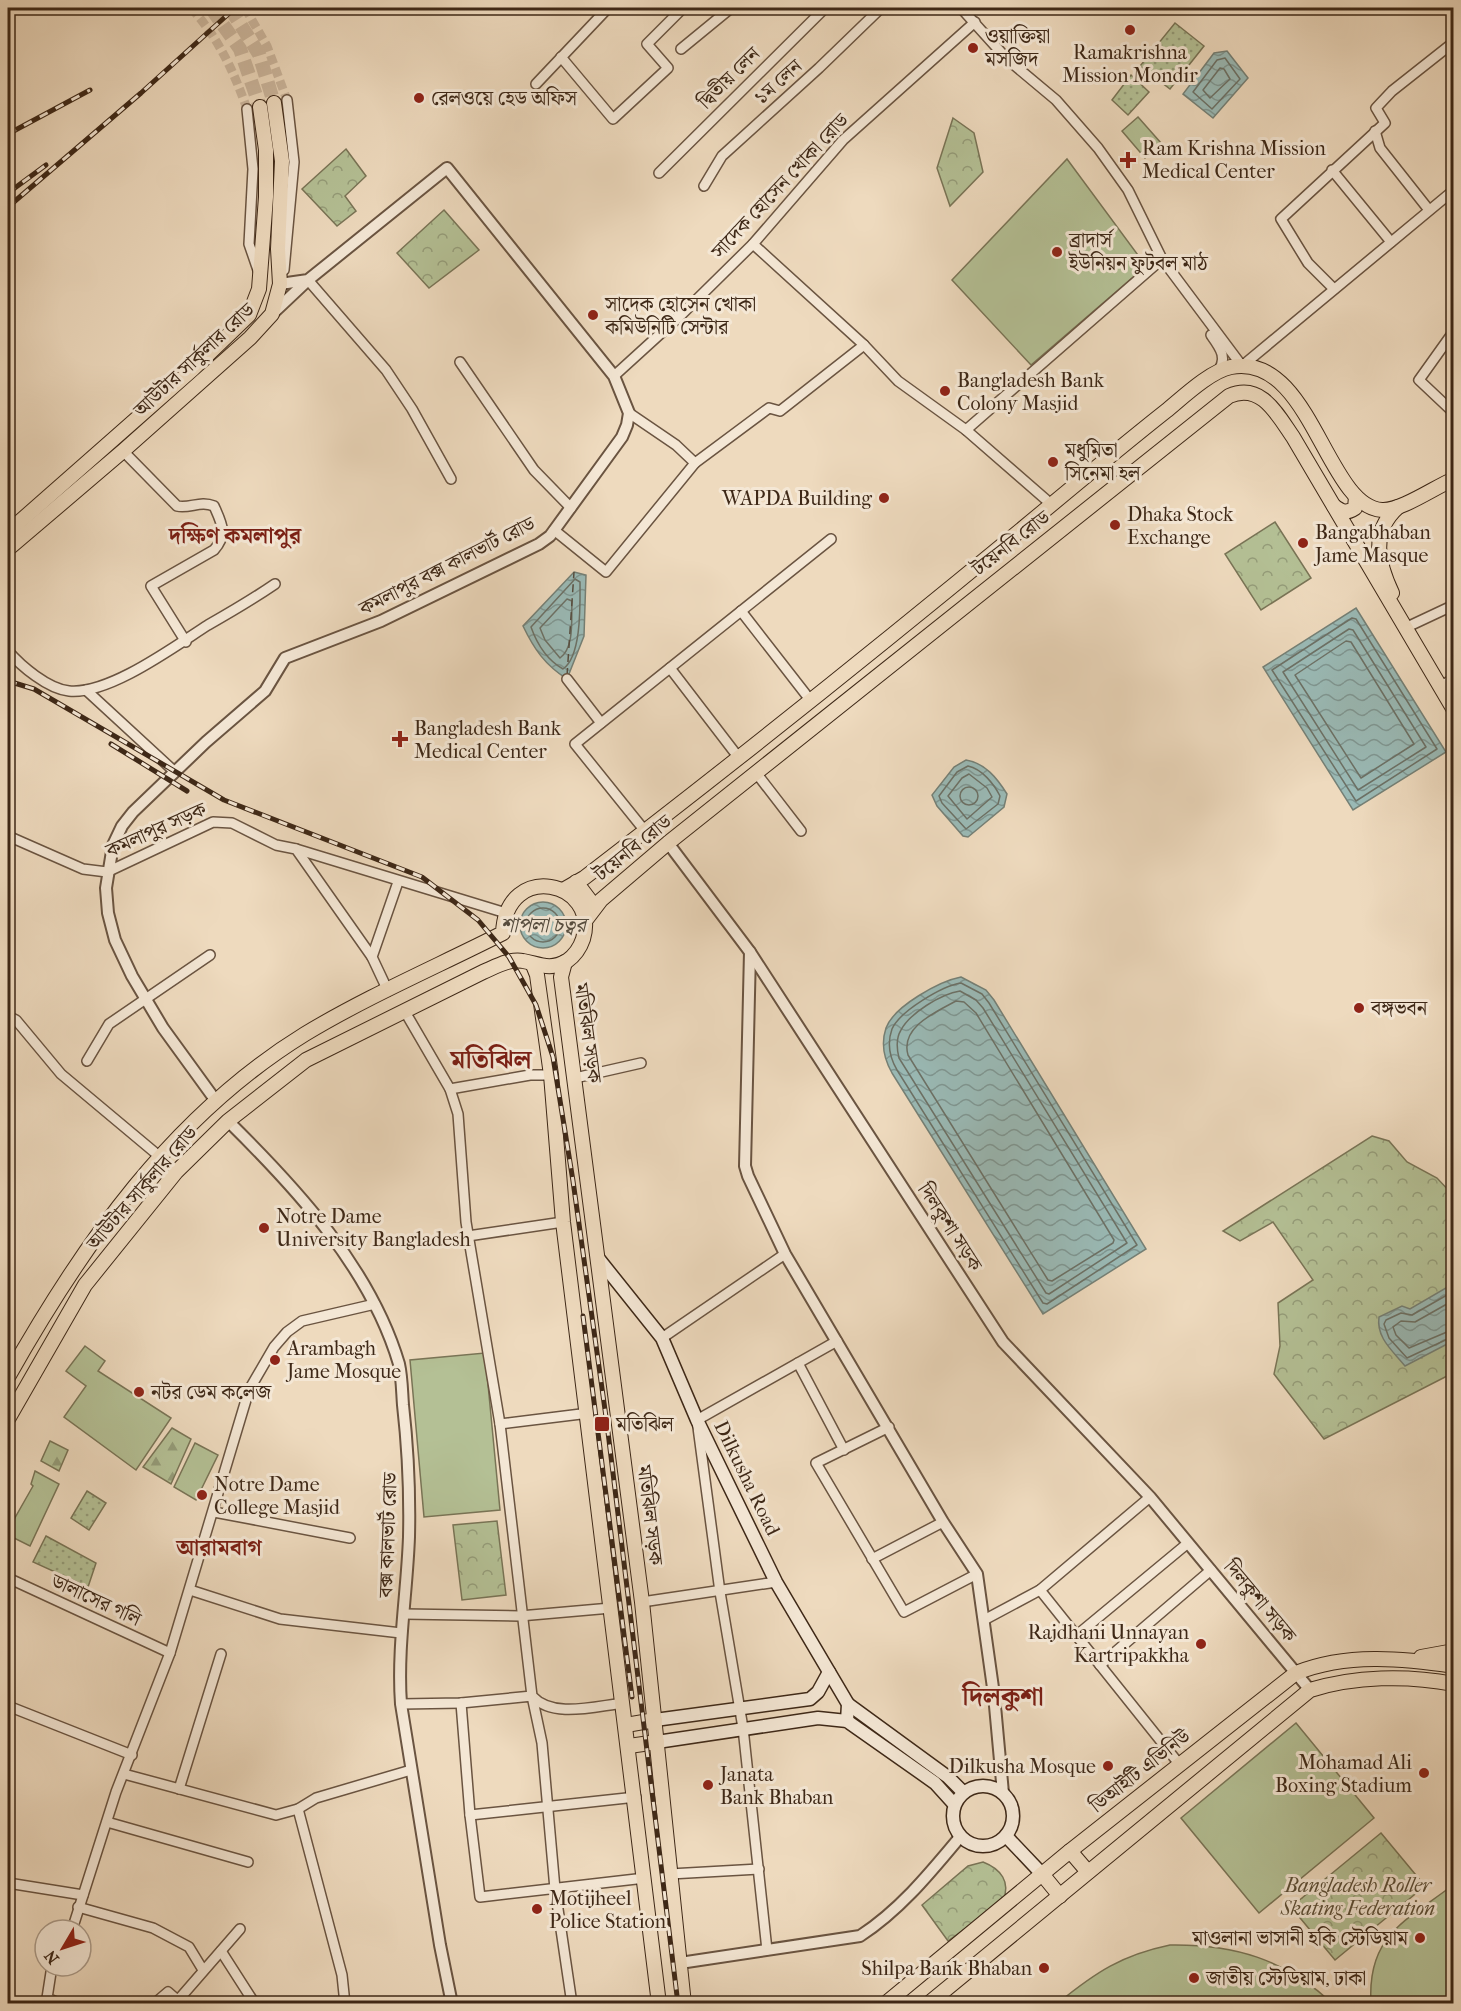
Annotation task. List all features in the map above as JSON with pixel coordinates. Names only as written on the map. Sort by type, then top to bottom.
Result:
[{"type":"main road","name":"আউটার সার্কুলার রোড","points":[[8,549],[250,338],[272,314],[280,284],[278,221],[282,161],[280,101]]},
{"type":"main road","name":"আউটার সার্কুলার রোড","points":[[8,532],[244,322],[256,299],[260,275],[266,174],[253,108]]},
{"type":"main road","points":[[260,275],[280,284]]},
{"type":"main road","points":[[1242,366],[1256,367],[1265,371],[1288,392],[1356,497],[1378,510],[1398,507],[1454,479]]},
{"type":"main road","name":"টয়েনবি রোড","points":[[563,890],[740,758],[1183,397],[1226,369],[1242,366]]},
{"type":"main road","name":"টয়েনবি রোড","points":[[585,921],[595,907],[669,843],[1229,396],[1239,391],[1249,391],[1270,404],[1406,628]]},
{"type":"main road","points":[[1334,506],[1342,512],[1350,512],[1355,508],[1356,497]]},
{"type":"main road","points":[[1398,507],[1385,522],[1378,550],[1386,579],[1406,628],[1454,710]]},
{"type":"main road","points":[[576,882],[595,907]]},
{"type":"main road","points":[[506,913],[516,897],[531,888],[543,885],[563,890],[576,902],[585,921],[581,944],[565,962],[544,967],[527,963]]},
{"type":"main road","name":"আউটার সার্কুলার রোড","points":[[8,1377],[63,1282],[159,1156],[216,1101],[305,1035],[503,933],[506,913]]},
{"type":"main road","name":"মতিঝিল সড়ক","points":[[565,962],[561,977],[642,1602],[684,2004]]},
{"type":"main road","name":"আউটার সার্কুলার রোড","points":[[8,1419],[85,1285],[176,1172],[228,1121],[306,1060],[404,1010],[506,963],[527,963]]},
{"type":"main road","points":[[527,963],[537,975],[551,1075],[563,1222],[589,1413],[659,2004]]},
{"type":"main road","name":"Dilkusha Road","points":[[598,1258],[662,1338],[697,1420],[776,1582],[848,1704]]},
{"type":"main road","points":[[1410,1659],[1454,1651]]},
{"type":"main road","name":"ডিআইটি এভিনিউ","points":[[885,2004],[1070,1851],[1296,1672],[1315,1665],[1334,1662],[1410,1659],[1454,1666]]},
{"type":"main road","points":[[1334,1662],[1335,1682]]},
{"type":"main road","points":[[626,1725],[739,1707],[810,1699],[818,1692],[830,1672]]},
{"type":"main road","points":[[928,2004],[1310,1690],[1335,1682],[1362,1678],[1454,1684]]},
{"type":"main road","points":[[848,1704],[948,1777],[963,1792]]},
{"type":"main road","points":[[847,1721],[848,1704]]},
{"type":"main road","points":[[629,1746],[818,1718],[847,1721],[935,1783],[954,1804]]},
{"type":"main road","points":[[988,1785],[1003,1793],[1012,1809],[1011,1828],[1006,1836],[988,1846],[978,1846],[960,1837],[952,1821],[954,1804],[963,1792],[971,1787],[988,1785]]},
{"type":"main road","points":[[1006,1836],[1060,1896]]},
{"type":"main road","points":[[1070,1851],[1088,1872]]},
{"type":"street","points":[[536,84],[608,8]]},
{"type":"street","points":[[561,57],[613,119],[668,68],[647,44],[682,8]]},
{"type":"street","name":"দ্বিতীয় লেন","points":[[659,173],[825,8]]},
{"type":"street","name":"১ম লেন","points":[[704,186],[722,156],[881,8]]},
{"type":"street","points":[[961,8],[1007,59],[1056,100],[1098,148],[1128,190],[1162,259],[1242,366],[1429,210],[1452,194]]},
{"type":"street","points":[[681,49],[724,10]]},
{"type":"street","name":"সাদেক হোসেন খোকা রোড","points":[[614,376],[681,315],[753,244],[843,140],[975,22]]},
{"type":"street","points":[[1334,289],[1308,263],[1281,219],[1385,123],[1377,108],[1384,99],[1454,42]]},
{"type":"street","points":[[1375,131],[1380,148],[1429,210]]},
{"type":"street","points":[[272,314],[308,280],[447,168],[614,376],[629,413],[676,445],[695,463]]},
{"type":"street","points":[[1332,170],[1391,242]]},
{"type":"street","points":[[753,244],[864,345],[898,381],[966,430],[1051,504]]},
{"type":"street","points":[[966,430],[1162,259]]},
{"type":"street","points":[[280,284],[308,280]]},
{"type":"street","points":[[308,280],[386,370],[412,409],[451,479]]},
{"type":"street","points":[[1198,307],[1201,320],[1223,353],[1223,364],[1215,375]]},
{"type":"street","points":[[1454,330],[1419,380],[1454,413]]},
{"type":"street","points":[[554,530],[606,572],[695,463],[769,408],[780,411],[864,345]]},
{"type":"street","points":[[460,362],[534,470],[571,508]]},
{"type":"street","name":"কমলাপুর বক্স কালভার্ট রোড","points":[[216,1101],[163,1028],[115,940],[108,914],[107,872],[113,845],[122,826],[133,812],[175,772],[265,691],[285,658],[340,639],[423,602],[539,544],[554,530],[622,437],[629,413]]},
{"type":"street","points":[[123,451],[177,506],[184,508],[205,502],[214,506],[224,528],[222,541],[214,550],[151,586],[186,642]]},
{"type":"street","points":[[645,831],[575,744],[831,539]]},
{"type":"street","points":[[8,651],[44,680],[67,691],[86,690],[137,669],[186,642],[275,584]]},
{"type":"street","points":[[1406,628],[1454,604]]},
{"type":"street","points":[[741,611],[811,700]]},
{"type":"street","points":[[670,668],[740,758]]},
{"type":"street","points":[[1440,687],[1454,678]]},
{"type":"street","points":[[567,679],[601,723]]},
{"type":"street","points":[[86,690],[175,772]]},
{"type":"street","points":[[757,774],[801,831]]},
{"type":"street","name":"কমলাপুর সড়ক","points":[[8,837],[83,869],[107,872],[213,822],[222,821],[232,823],[276,845],[296,849],[398,882]]},
{"type":"street","name":"দিলকুশা সড়ক","points":[[669,843],[750,952],[1003,1342],[1150,1497],[1310,1690]]},
{"type":"street","points":[[296,849],[372,957],[388,991]]},
{"type":"street","points":[[372,957],[398,882],[506,913]]},
{"type":"street","points":[[750,952],[745,1166],[785,1254],[890,1428],[943,1522],[977,1574],[1003,1793]]},
{"type":"street","points":[[87,1061],[109,1024],[210,955]]},
{"type":"street","points":[[404,1010],[450,1089],[458,1114],[468,1236],[500,1424],[520,1616],[532,1696],[542,1743],[555,1889],[572,2004]]},
{"type":"street","points":[[8,1016],[16,1020],[61,1074],[159,1156]]},
{"type":"street","points":[[575,1078],[641,1063]]},
{"type":"street","points":[[450,1089],[530,1075],[551,1075]]},
{"type":"street","name":"বক্স কালভার্ট রোড","points":[[228,1121],[289,1185],[348,1260],[375,1304],[399,1366],[408,1445],[410,1504],[399,1668],[401,1704],[440,1945],[452,2004]]},
{"type":"street","points":[[468,1236],[563,1222]]},
{"type":"street","points":[[662,1338],[785,1254]]},
{"type":"street","points":[[75,1918],[124,1774],[170,1653],[249,1390],[274,1347],[302,1320],[375,1304]]},
{"type":"street","points":[[767,1950],[743,1728],[720,1592],[697,1420],[837,1341]]},
{"type":"street","points":[[798,1363],[844,1450]]},
{"type":"street","points":[[500,1424],[589,1413]]},
{"type":"street","points":[[890,1428],[816,1463],[872,1559],[904,1612],[977,1574]]},
{"type":"street","points":[[984,1620],[1040,1590],[1150,1497]]},
{"type":"street","points":[[214,1512],[350,1538]]},
{"type":"street","points":[[872,1559],[943,1522]]},
{"type":"street","points":[[1077,1635],[1188,1543]]},
{"type":"street","points":[[1100,1665],[1212,1570]]},
{"type":"street","name":"ডালাসের গলি","points":[[8,1578],[170,1653]]},
{"type":"street","points":[[642,1602],[776,1582]]},
{"type":"street","points":[[190,1590],[280,1619],[402,1633]]},
{"type":"street","points":[[1040,1590],[1180,1765]]},
{"type":"street","points":[[404,1614],[520,1616],[611,1608]]},
{"type":"street","points":[[179,1789],[221,1654]]},
{"type":"street","points":[[532,1696],[540,1705],[553,1710],[624,1703]]},
{"type":"street","points":[[401,1704],[461,1703],[532,1696]]},
{"type":"street","points":[[461,1703],[470,1815],[480,1897],[645,1878]]},
{"type":"street","points":[[8,1706],[132,1755]]},
{"type":"street","points":[[124,1774],[276,1815],[298,1809],[316,1798],[411,1770]]},
{"type":"street","points":[[470,1815],[547,1809],[636,1797]]},
{"type":"street","points":[[298,1809],[342,1975],[345,2004]]},
{"type":"street","points":[[107,1822],[248,1863]]},
{"type":"street","points":[[680,1963],[860,1936],[879,1923],[924,1880],[960,1837]]},
{"type":"street","points":[[670,1874],[759,1869]]},
{"type":"street","points":[[8,1882],[82,1895]]},
{"type":"street","points":[[78,1907],[153,1928],[189,1947],[203,1970]]},
{"type":"street","points":[[154,2004],[168,1992],[178,1999],[240,1929]]},
{"type":"street","points":[[221,1951],[255,2004]]},
{"type":"street","points":[[50,1978],[47,1998],[61,2004]]},
{"type":"green space","points":[[1175,23],[1204,46],[1170,89],[1140,66]]},
{"type":"green space","points":[[1131,75],[1149,92],[1128,115],[1112,100]]},
{"type":"green space","points":[[1138,117],[1161,143],[1145,158],[1122,131]]},
{"type":"green space","points":[[953,118],[974,133],[983,172],[950,206],[937,168]]},
{"type":"green space","points":[[346,149],[366,176],[345,196],[356,211],[337,226],[302,189]]},
{"type":"green space","name":"ব্রাদার্স ইউনিয়ন ফুটবল মাঠ","points":[[1067,159],[1146,266],[1031,365],[952,280]]},
{"type":"green space","points":[[444,210],[479,250],[429,288],[397,253]]},
{"type":"green space","points":[[1275,522],[1311,578],[1261,610],[1225,554]]},
{"type":"green space","points":[[1372,1136],[1389,1141],[1407,1162],[1437,1178],[1453,1195],[1453,1373],[1324,1439],[1274,1374],[1280,1346],[1278,1303],[1313,1280],[1273,1222],[1240,1241],[1223,1231]]},
{"type":"green space","points":[[85,1346],[105,1361],[98,1371],[171,1418],[136,1470],[64,1417],[86,1386],[66,1371]]},
{"type":"green space","points":[[485,1353],[500,1510],[424,1517],[410,1360]]},
{"type":"green space","points":[[172,1428],[191,1439],[171,1484],[143,1467]]},
{"type":"green space","points":[[50,1441],[68,1450],[59,1471],[41,1461]]},
{"type":"green space","points":[[195,1443],[218,1455],[196,1500],[174,1487]]},
{"type":"green space","points":[[35,1471],[59,1484],[30,1546],[8,1535],[8,1530],[33,1486],[31,1484]]},
{"type":"green space","points":[[87,1491],[106,1503],[89,1530],[71,1518]]},
{"type":"green space","points":[[497,1521],[506,1595],[462,1600],[453,1525]]},
{"type":"green space","points":[[46,1536],[96,1563],[88,1587],[33,1562]]},
{"type":"green space","points":[[1296,1723],[1374,1818],[1259,1913],[1181,1818]]},
{"type":"green space","name":"Bangladesh Roller Skating Federation","points":[[1381,1833],[1425,1886],[1335,1960],[1291,1907]]},
{"type":"green space","points":[[983,1862],[995,1868],[1003,1877],[1006,1888],[1003,1901],[948,1941],[922,1905],[968,1866]]},
{"type":"green space","name":"মাওলানা ভাসানী হকি স্টেডিয়াম","points":[[1453,1885],[1453,2003],[1371,2003],[1371,1980],[1383,1945],[1405,1920]]},
{"type":"green space","name":"জাতীয় স্টেডিয়াম, ঢাকা","points":[[1170,1945],[1216,1947],[1257,1957],[1295,1975],[1332,2003],[1058,2003],[1110,1966],[1138,1954]]},
{"type":"water","points":[[1227,51],[1248,78],[1213,118],[1183,94],[1214,53]]},
{"type":"water","points":[[574,572],[586,575],[584,636],[567,679],[541,656],[523,626]]},
{"type":"water","points":[[1356,608],[1446,752],[1353,810],[1263,667]]},
{"type":"water","points":[[966,760],[979,764],[990,772],[1007,794],[1004,807],[968,837],[963,836],[937,806],[932,795],[954,767]]},
{"type":"water","name":"শাপলা চত্বর","points":[[543,902],[559,909],[566,925],[559,941],[543,948],[527,941],[520,925],[527,909]]},
{"type":"water","points":[[961,977],[986,990],[994,1000],[1146,1249],[1043,1314],[892,1073],[885,1057],[886,1028],[898,1011],[930,989]]},
{"type":"water","points":[[1451,1285],[1454,1289],[1453,1341],[1405,1366],[1383,1338],[1379,1317],[1402,1306],[1410,1309]]},
{"type":"ferry route","points":[[567,676],[574,572]]},
{"type":"tunnel","points":[[191,8],[201,19],[224,56],[247,109]]},
{"type":"tunnel","points":[[211,8],[240,49],[260,107]]},
{"type":"tunnel","points":[[230,8],[259,54],[274,103]]},
{"type":"tunnel","points":[[245,8],[267,46],[287,100]]},
{"type":"railway","points":[[8,207],[141,93],[235,8]]},
{"type":"railway","points":[[8,134],[90,90]]},
{"type":"railway","points":[[8,193],[46,165]]},
{"type":"railway","points":[[8,681],[34,689],[224,800],[422,877],[478,920],[509,957],[536,1005],[553,1057],[573,1181],[607,1424],[678,2004]]},
{"type":"railway","points":[[111,744],[187,791]]},
{"type":"railway","points":[[583,1316],[632,1697]]},
{"type":"place","name":"Ramakrishna Mission Mondir","points":[[1130,30]]},
{"type":"place","name":"ওয়াক্তিয়া মসজিদ","points":[[973,48]]},
{"type":"place","name":"রেলওয়ে হেড অফিস","points":[[419,98]]},
{"type":"place","name":"Ram Krishna Mission Medical Center","points":[[1128,160]]},
{"type":"place","name":"ব্রাদার্স ইউনিয়ন ফুটবল মাঠ","points":[[1057,252]]},
{"type":"place","name":"সাদেক হোসেন খোকা কমিউনিটি সেন্টার","points":[[593,315]]},
{"type":"place","name":"Bangladesh Bank Colony Masjid","points":[[945,391]]},
{"type":"place","name":"মধুমিতা সিনেমা হল","points":[[1053,462]]},
{"type":"place","name":"WAPDA Building","points":[[884,498]]},
{"type":"place","name":"Dhaka Stock Exchange","points":[[1115,525]]},
{"type":"place","name":"Bangabhaban Jame Masque","points":[[1303,543]]},
{"type":"place","name":"Bangladesh Bank Medical Center","points":[[400,739]]},
{"type":"place","name":"বঙ্গভবন","points":[[1359,1008]]},
{"type":"place","name":"Notre Dame University Bangladesh","points":[[264,1228]]},
{"type":"place","name":"Arambagh Jame Mosque","points":[[275,1360]]},
{"type":"place","name":"নটর ডেম কলেজ","points":[[139,1392]]},
{"type":"place","name":"মতিঝিল","points":[[602,1424]]},
{"type":"place","name":"Notre Dame College Masjid","points":[[202,1495]]},
{"type":"place","name":"Rajdhani Unnayan Kartripakkha","points":[[1201,1644]]},
{"type":"place","name":"Dilkusha Mosque","points":[[1108,1766]]},
{"type":"place","name":"Mohamad Ali Boxing Stadium","points":[[1424,1773]]},
{"type":"place","name":"Janata Bank Bhaban","points":[[708,1785]]},
{"type":"place","name":"Motijheel Police Station","points":[[537,1909]]},
{"type":"place","name":"মাওলানা ভাসানী হকি স্টেডিয়াম","points":[[1420,1938]]},
{"type":"place","name":"Shilpa Bank Bhaban","points":[[1044,1968]]},
{"type":"place","name":"জাতীয় স্টেডিয়াম, ঢাকা","points":[[1194,1978]]},
{"type":"district","name":"দক্ষিণ কমলাপুর","points":[[235,536]]},
{"type":"district","name":"মতিঝিল","points":[[491,1059]]},
{"type":"district","name":"আরামবাগ","points":[[219,1548]]},
{"type":"district","name":"দিলকুশা","points":[[1003,1696]]}]
